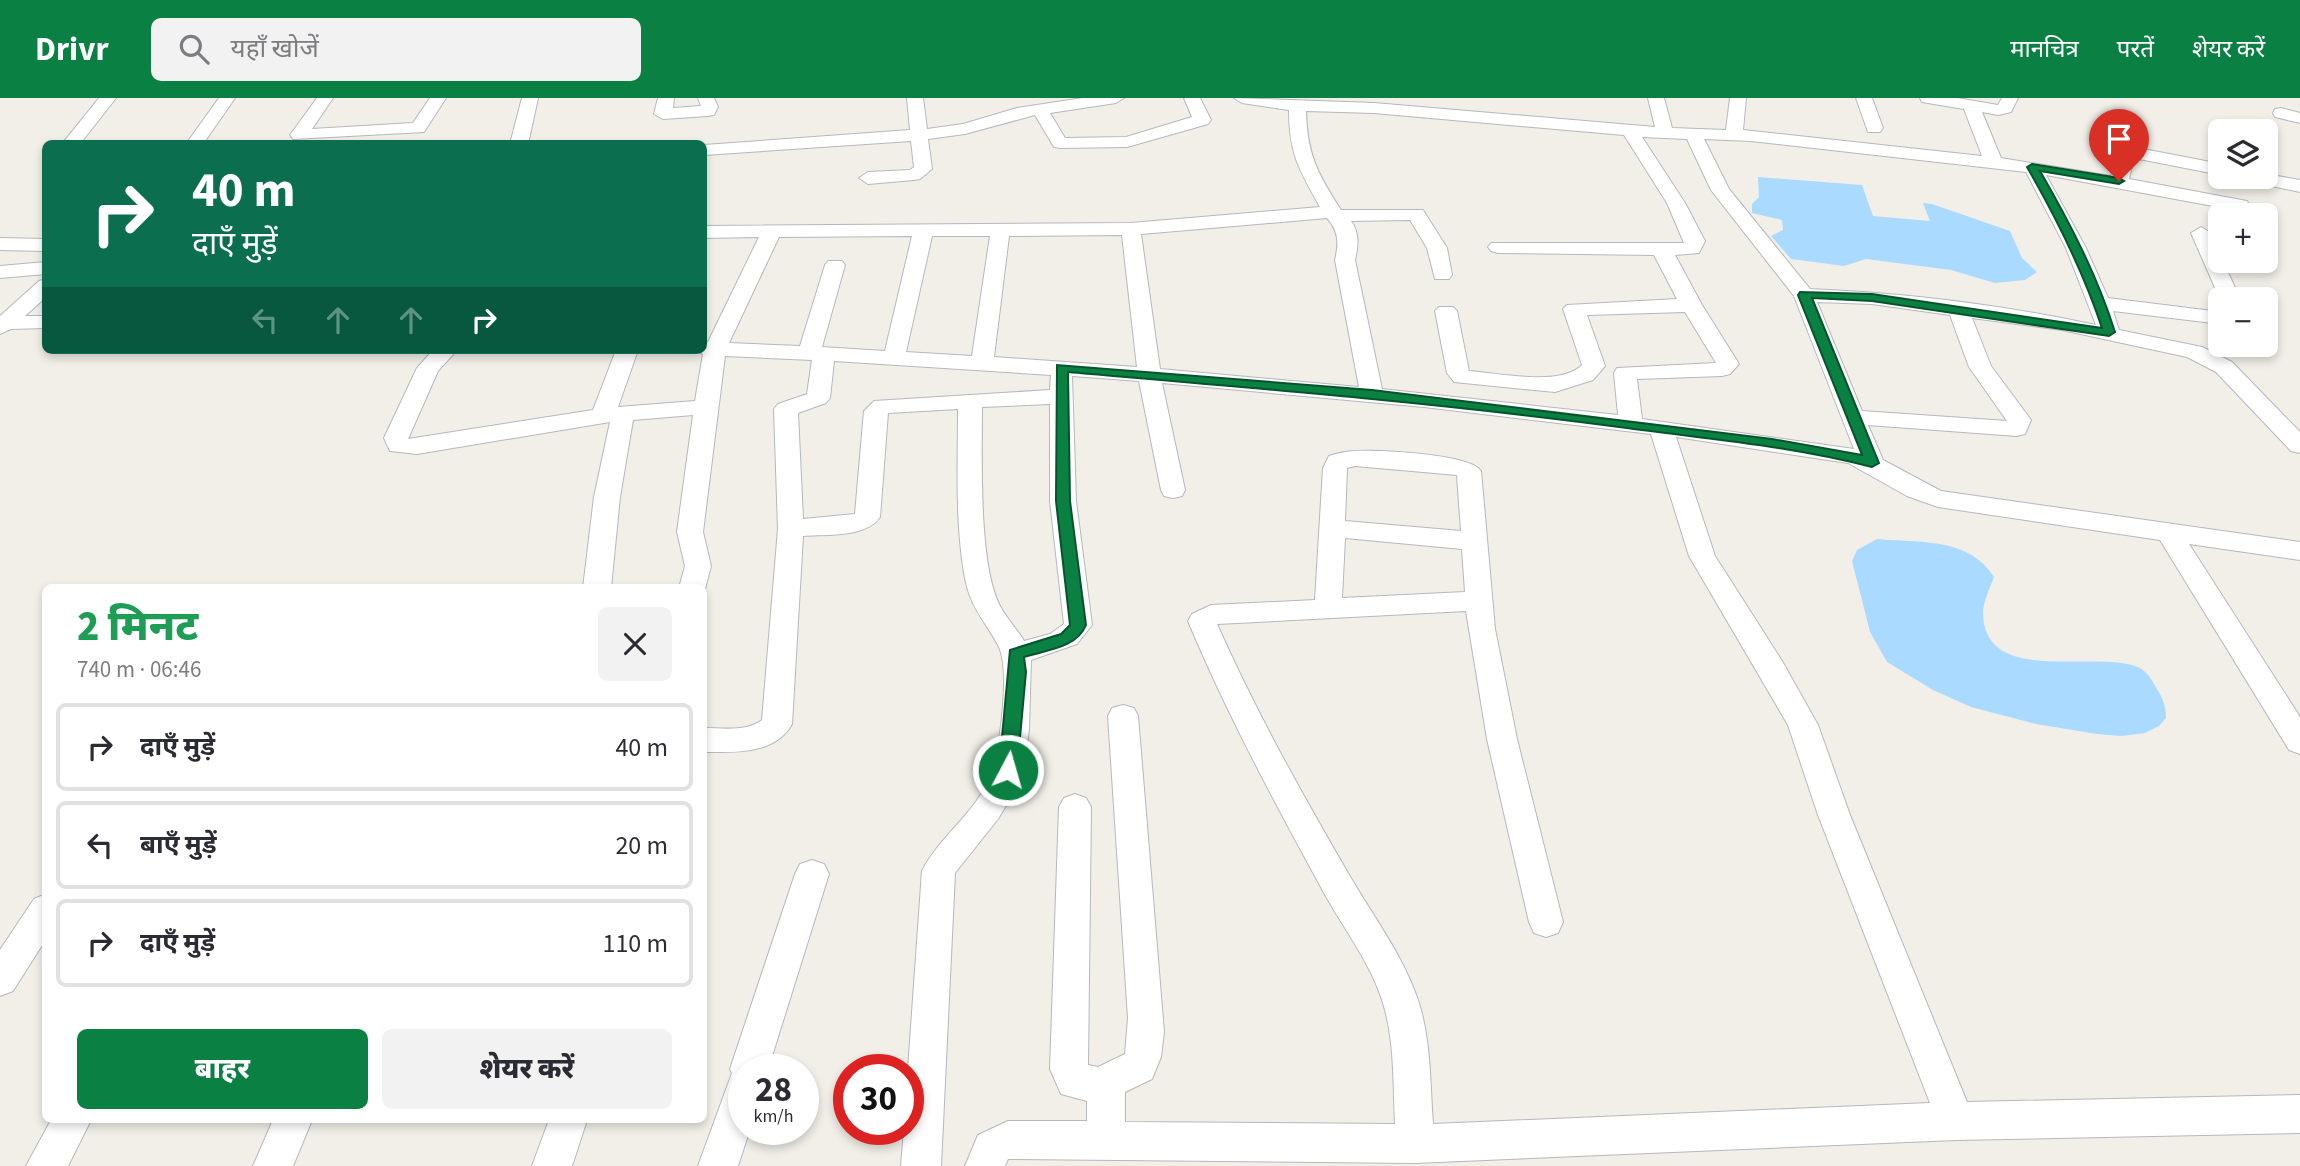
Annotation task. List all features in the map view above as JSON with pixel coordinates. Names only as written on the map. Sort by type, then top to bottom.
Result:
[{"type":"street","points":[[73,140],[108,98]]},
{"type":"street","points":[[197,140],[227,98]]},
{"type":"street","points":[[325,98],[299,135],[418,128],[438,98]]},
{"type":"street","points":[[520,140],[530,98]]},
{"type":"street","points":[[666,98],[663,114],[670,116],[708,111],[710,107],[706,98]]},
{"type":"street","points":[[868,178],[920,172],[923,169],[915,98]]},
{"type":"street","points":[[1040,110],[1060,143],[1116,98]]},
{"type":"street","points":[[1187,98],[1198,98]]},
{"type":"street","points":[[707,150],[919,135],[965,128],[1040,110],[1085,123],[1127,142],[1201,121],[1192,98]]},
{"type":"street","points":[[1241,98],[1297,106],[1327,102],[1533,115],[1629,130],[1734,135],[2032,167],[2230,203]]},
{"type":"street","points":[[1656,98],[1665,133]]},
{"type":"street","points":[[1734,135],[1738,98]]},
{"type":"street","points":[[1864,98],[1874,128]]},
{"type":"street","points":[[1928,98],[1998,110],[2004,108],[2010,98]]},
{"type":"street","points":[[1297,106],[1298,141],[1305,164],[1334,214],[1346,228],[1348,237],[1345,260],[1372,394]]},
{"type":"street","points":[[1971,106],[1994,163]]},
{"type":"street","points":[[2281,113],[2300,118]]},
{"type":"street","points":[[1498,247],[1692,249],[1695,241],[1676,203],[1629,130]]},
{"type":"street","points":[[1693,134],[1720,190],[1804,295],[1872,463]]},
{"type":"street","points":[[2119,181],[2124,155],[2133,152],[2208,167]]},
{"type":"street","points":[[2032,167],[2059,214],[2101,303],[2109,332]]},
{"type":"street","points":[[2278,182],[2300,186]]},
{"type":"street","points":[[707,232],[1131,229],[1334,214],[1416,214],[1437,248],[1442,275]]},
{"type":"street","points":[[1131,229],[1149,373],[1172,490]]},
{"type":"street","points":[[894,358],[923,231]]},
{"type":"street","points":[[982,362],[1000,232]]},
{"type":"street","points":[[694,584],[698,566],[690,532],[706,407],[710,348],[771,233]]},
{"type":"street","points":[[2201,233],[2225,287]]},
{"type":"street","points":[[0,244],[42,245]]},
{"type":"street","points":[[1662,250],[1691,305],[1728,364],[1722,369],[1625,373],[1702,556],[1772,669],[1803,725],[1834,815],[1956,1121]]},
{"type":"street","points":[[707,740],[758,737],[773,730],[777,724],[791,529],[786,409],[818,398],[816,354],[835,265]]},
{"type":"street","points":[[0,272],[42,268]]},
{"type":"street","points":[[2,324],[42,289]]},
{"type":"street","points":[[1804,295],[1872,298],[1959,310],[2109,332],[2184,349],[2215,360],[2300,446]]},
{"type":"street","points":[[2101,303],[2208,316]]},
{"type":"street","points":[[1446,311],[1458,373],[1462,377],[1555,385],[1585,375],[1594,366],[1574,310],[1691,305]]},
{"type":"street","points":[[1854,417],[2017,429],[2019,420],[1980,367],[1959,310]]},
{"type":"street","points":[[2,324],[42,322]]},
{"type":"street","points":[[710,348],[1149,373],[1372,394],[1646,427],[1853,456],[1872,463],[1915,492],[1938,499],[2300,551]]},
{"type":"street","points":[[442,354],[428,368],[396,438],[399,446],[417,447],[613,414],[706,407]]},
{"type":"street","points":[[597,584],[613,414],[626,354]]},
{"type":"street","points":[[1016,654],[1067,638],[1075,633],[1078,625],[1063,501],[1061,367]]},
{"type":"street","points":[[791,529],[861,522],[867,517],[878,408],[1062,396]]},
{"type":"street","points":[[920,1166],[939,870],[999,792],[1008,770],[1018,672],[1016,654],[984,599],[971,511],[970,401]]},
{"type":"street","points":[[1328,610],[1335,468],[1338,461],[1355,458],[1454,466],[1469,471],[1481,629],[1502,739],[1546,922]]},
{"type":"street","points":[[1332,528],[1475,541]]},
{"type":"street","points":[[2168,531],[2300,742]]},
{"type":"street","points":[[1415,1144],[1409,1043],[1401,1003],[1383,962],[1336,883],[1231,690],[1202,624],[1204,618],[1211,615],[1479,601]]},
{"type":"street","points":[[1106,1142],[1105,1086],[1114,1076],[1139,1066],[1143,1055],[1144,1021],[1138,905],[1123,716]]},
{"type":"street","points":[[1076,807],[1069,1069],[1074,1082],[1105,1086]]},
{"type":"street","points":[[755,1054],[812,874]]},
{"type":"street","points":[[0,980],[42,915]]},
{"type":"street","points":[[985,1166],[991,1148],[998,1142],[1008,1140],[1415,1144],[1956,1121],[2300,1114]]},
{"type":"street","points":[[46,1166],[70,1123]]},
{"type":"street","points":[[273,1166],[292,1123]]},
{"type":"street","points":[[552,1166],[567,1123]]},
{"type":"street","points":[[718,1166],[728,1136]]},
{"type":"water","points":[[1758,177],[1862,185],[1873,216],[1930,221],[1923,203],[1932,204],[2010,231],[2022,258],[2037,272],[2025,280],[1995,283],[1951,270],[1866,259],[1844,266],[1791,259],[1771,236],[1783,230],[1782,220],[1752,213],[1752,204],[1759,197]]},
{"type":"water","points":[[1877,539],[1926,542],[1957,548],[1971,555],[1984,564],[1994,577],[1983,613],[1988,636],[2002,650],[2022,658],[2121,663],[2140,668],[2150,677],[2161,696],[2166,718],[2159,726],[2145,733],[2122,736],[2036,724],[1971,707],[1933,690],[1887,662],[1870,632],[1852,561],[1857,550]]},
{"type":"route","points":[[1008,770],[1018,672],[1016,654],[1067,638],[1075,633],[1078,625],[1063,501],[1061,367],[1372,394],[1595,420],[1772,443],[1853,456],[1872,463],[1804,295],[1872,298],[2109,332],[2094,286],[2059,214],[2032,167],[2119,181]]}]
